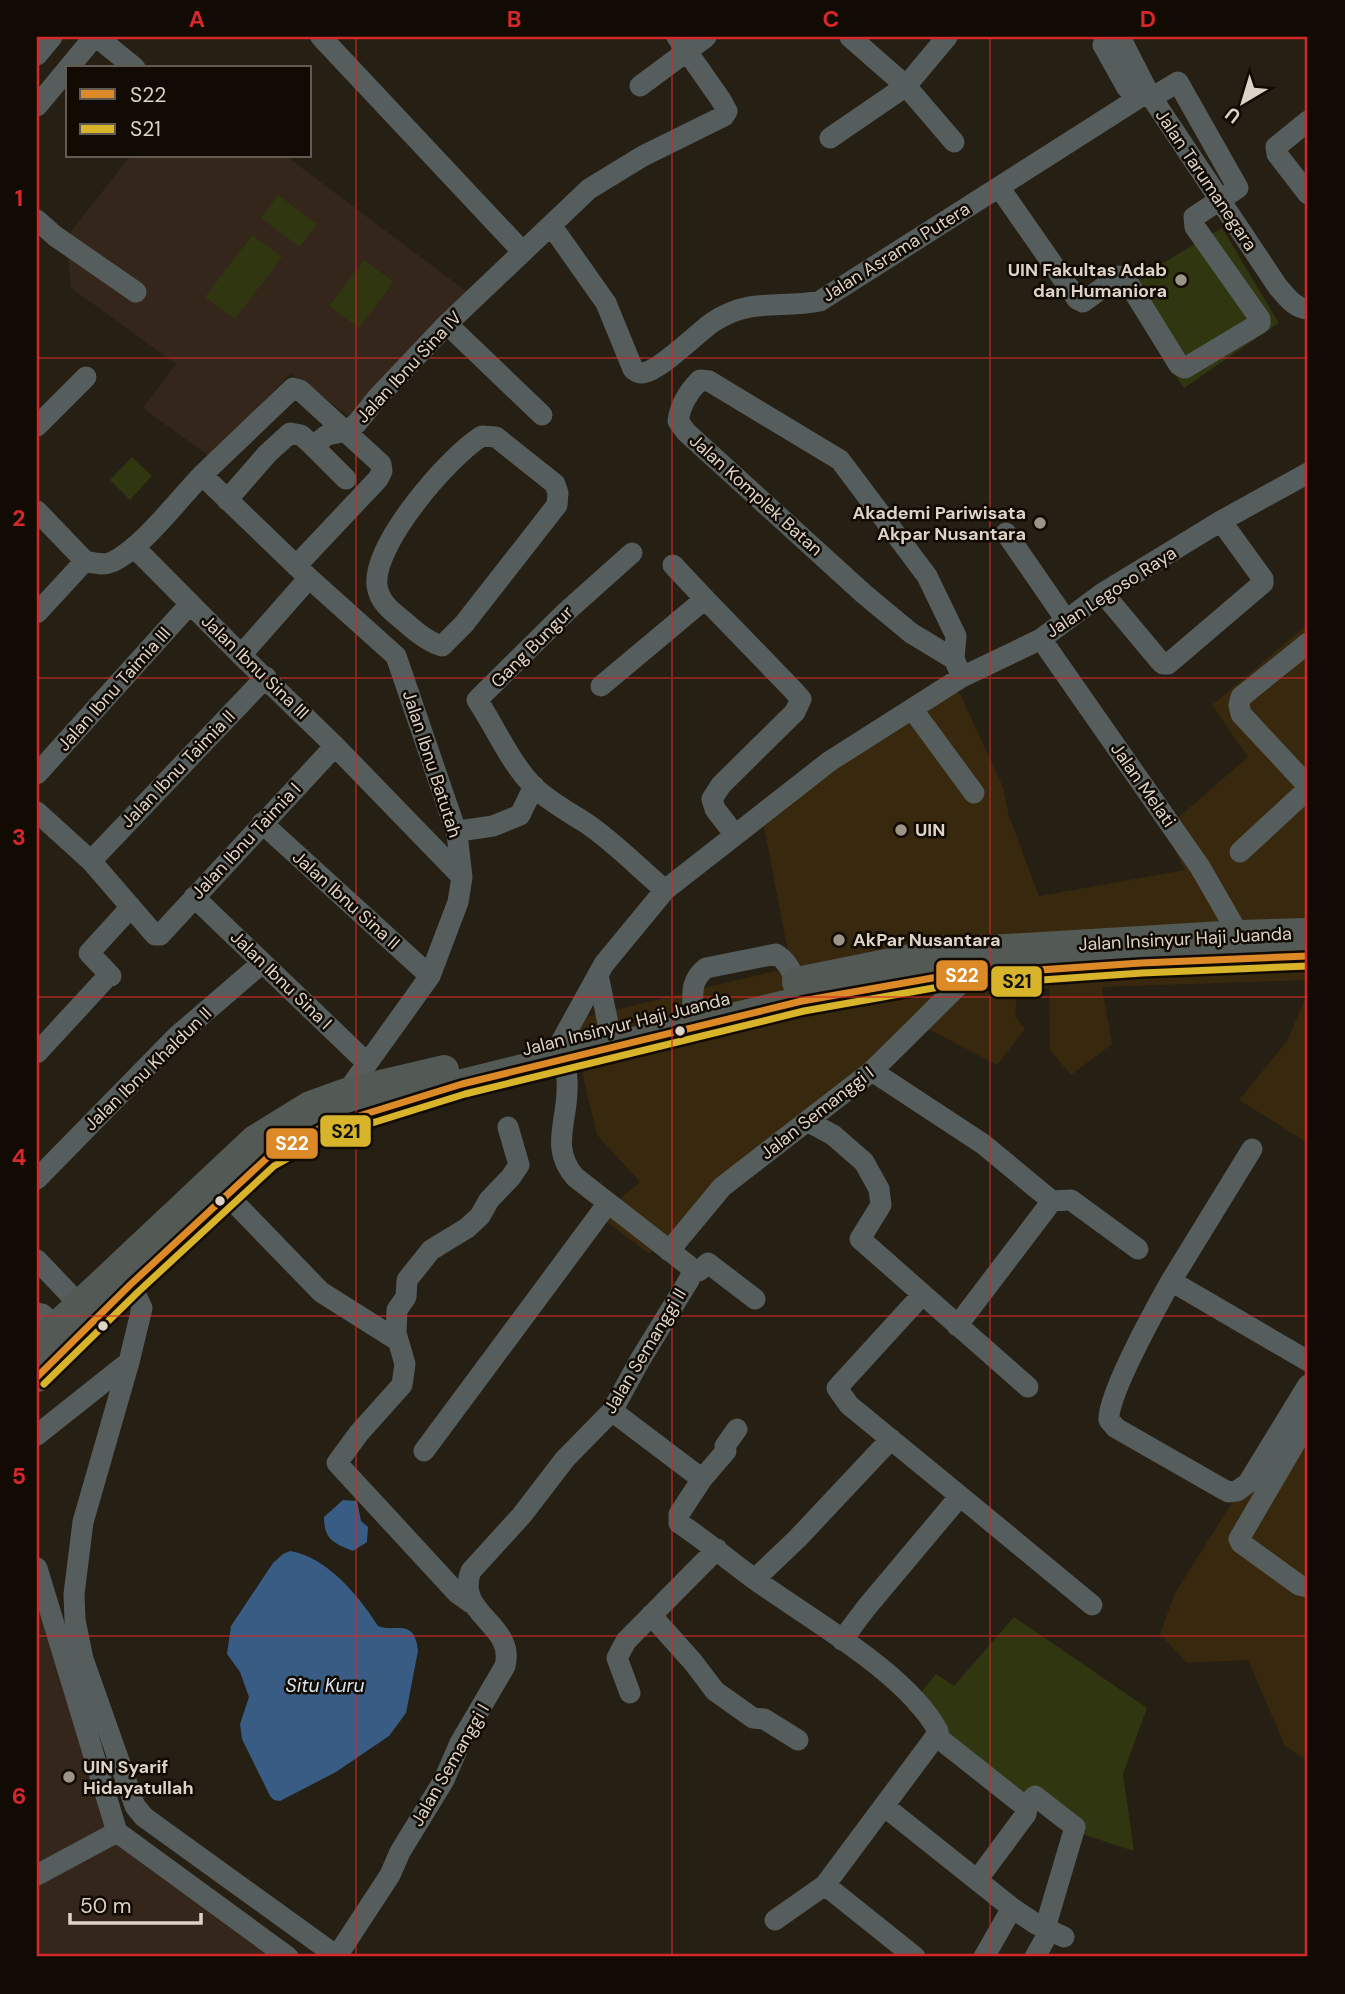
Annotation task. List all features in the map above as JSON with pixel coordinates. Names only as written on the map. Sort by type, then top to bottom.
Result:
[{"type":"highway","name":"Jalan Insinyur Haji Juanda","points":[[37,1377],[131,1284],[268,1157],[320,1128],[462,1084],[563,1049],[609,1028],[795,982],[941,953],[1308,933]]},
{"type":"highway","name":"Jalan Insinyur Haji Juanda","points":[[43,1328],[79,1304],[254,1140],[310,1106],[346,1093],[802,1001],[938,977],[1141,963],[1308,956]]},
{"type":"street","points":[[37,55],[52,37]]},
{"type":"street","points":[[71,66],[96,37],[132,66]]},
{"type":"street","points":[[639,86],[682,44],[706,37]]},
{"type":"street","points":[[850,37],[906,86],[954,142]]},
{"type":"street","points":[[830,138],[906,86],[947,37]]},
{"type":"street","name":"Jalan Tarumanegara","points":[[1119,37],[1142,93],[1182,144],[1278,287],[1291,302],[1308,309]]},
{"type":"street","points":[[331,41],[522,251]]},
{"type":"street","name":"Jalan Ibnu Sina IV","points":[[134,547],[202,475],[293,388],[300,390],[347,430],[358,423],[377,398],[447,324],[589,189],[643,156],[724,116],[727,111],[682,44]]},
{"type":"street","points":[[37,106],[66,72]]},
{"type":"street","name":"Jalan Asrama Putera","points":[[551,225],[606,303],[633,369],[638,373],[645,373],[713,322],[733,311],[762,303],[806,304],[820,301],[1142,93],[1178,82],[1206,134]]},
{"type":"street","points":[[1308,121],[1276,147],[1277,153],[1308,194]]},
{"type":"street","points":[[999,187],[1077,299],[1083,302],[1119,275],[1126,279],[1157,331],[1180,365],[1185,368],[1259,323],[1260,319],[1195,227],[1196,214],[1238,188],[1206,134],[1182,144]]},
{"type":"street","points":[[37,220],[55,236],[136,292]]},
{"type":"street","points":[[447,324],[542,415]]},
{"type":"street","points":[[37,426],[86,377]]},
{"type":"street","name":"Jalan Komplek Batan","points":[[700,380],[709,381],[840,460],[927,576],[956,636],[958,668],[864,594],[686,432],[678,421],[679,411],[700,380]]},
{"type":"street","points":[[241,655],[382,471],[382,464],[347,430],[327,436],[313,446]]},
{"type":"street","points":[[227,500],[267,454],[290,433],[301,435],[346,479]]},
{"type":"street","points":[[482,436],[496,437],[555,484],[558,493],[557,505],[452,638],[442,646],[434,644],[413,629],[386,606],[380,597],[377,576],[387,547],[402,519],[433,482],[472,443],[482,436]]},
{"type":"street","name":"Jalan Legoso Raya","points":[[563,1049],[604,964],[665,890],[830,761],[912,710],[958,668],[1041,639],[1103,593],[1308,473]]},
{"type":"street","points":[[202,475],[396,656],[413,629]]},
{"type":"street","points":[[37,511],[85,561],[96,564],[110,563],[134,547]]},
{"type":"street","points":[[1103,593],[1159,660],[1168,664],[1264,583],[1222,521]]},
{"type":"street","points":[[1006,533],[1066,620]]},
{"type":"street","name":"Jalan Ibnu Sina III","points":[[134,547],[335,746],[462,877]]},
{"type":"street","name":"Gang Bungur","points":[[632,553],[567,611],[512,669],[477,699],[510,757],[534,786],[587,824],[665,890]]},
{"type":"street","points":[[37,613],[85,561]]},
{"type":"street","points":[[673,565],[801,699],[788,721],[721,785],[712,799],[715,809],[735,835]]},
{"type":"street","points":[[601,685],[705,599]]},
{"type":"street","name":"Jalan Ibnu Taimia III","points":[[37,774],[190,604]]},
{"type":"street","name":"Jalan Melati","points":[[1041,639],[1200,867],[1239,935]]},
{"type":"street","points":[[1240,852],[1308,788],[1241,714],[1241,698],[1308,643]]},
{"type":"street","name":"Jalan Ibnu Batutah","points":[[346,1093],[430,976],[458,902],[462,877],[457,834],[396,656]]},
{"type":"street","name":"Jalan Ibnu Taimia II","points":[[91,861],[266,677]]},
{"type":"street","points":[[912,710],[974,793]]},
{"type":"street","name":"Jalan Ibnu Taimia I","points":[[131,907],[157,936],[160,935],[335,746]]},
{"type":"street","points":[[457,834],[493,826],[520,815],[534,786]]},
{"type":"street","points":[[37,812],[91,861],[131,907],[89,953],[111,976],[108,976],[37,1053]]},
{"type":"street","name":"Jalan Ibnu Sina II","points":[[262,823],[430,976]]},
{"type":"street","name":"Jalan Ibnu Sina I","points":[[194,897],[368,1063]]},
{"type":"street","name":"Jalan Ibnu Khaldun II","points":[[37,1180],[176,1037],[262,963]]},
{"type":"street","points":[[598,975],[609,1028]]},
{"type":"street","name":"Jalan Semanggi I","points":[[669,1251],[722,1187],[872,1071],[967,976]]},
{"type":"street","name":"Jalan Semanggi II","points":[[471,1603],[466,1582],[471,1571],[522,1515],[565,1459],[612,1412],[639,1360],[692,1271],[688,1265],[575,1177],[565,1165],[561,1150],[567,1091],[563,1049]]},
{"type":"street","points":[[872,1071],[983,1144],[1052,1201],[1071,1200],[1138,1249]]},
{"type":"street","points":[[807,1121],[833,1135],[864,1162],[879,1189],[881,1205],[860,1239],[1028,1387]]},
{"type":"street","points":[[397,1340],[397,1310],[407,1297],[407,1280],[431,1250],[467,1228],[480,1216],[489,1200],[512,1177],[519,1165],[508,1127]]},
{"type":"street","points":[[1252,1149],[1146,1326],[1111,1404],[1109,1420],[1116,1428],[1228,1492],[1237,1491],[1248,1483],[1308,1385]]},
{"type":"street","points":[[227,1195],[321,1292],[397,1340]]},
{"type":"street","points":[[957,1326],[1052,1201]]},
{"type":"street","points":[[424,1451],[608,1203]]},
{"type":"street","points":[[37,1260],[79,1304]]},
{"type":"street","points":[[692,1271],[699,1271],[708,1262],[755,1299]]},
{"type":"street","points":[[1171,1281],[1308,1361]]},
{"type":"street","points":[[131,1284],[142,1308],[83,1522],[74,1594],[75,1620],[83,1659],[135,1806],[144,1817],[337,1957]]},
{"type":"street","points":[[922,1295],[837,1388],[849,1405],[1092,1605]]},
{"type":"street","name":"Jalan Semanggi I","points":[[337,1957],[390,1875],[405,1843],[444,1780],[460,1743],[505,1667],[507,1659],[499,1635],[337,1463],[401,1385],[405,1364],[397,1340]]},
{"type":"street","points":[[37,1435],[129,1362]]},
{"type":"street","points":[[612,1412],[702,1479]]},
{"type":"street","points":[[1308,1421],[1239,1539],[1299,1585],[1308,1587]]},
{"type":"street","points":[[737,1429],[724,1446],[726,1451],[702,1479],[677,1519],[679,1523],[897,1682],[931,1717],[938,1731],[825,1885],[775,1920]]},
{"type":"street","points":[[755,1579],[806,1530],[891,1439]]},
{"type":"street","points":[[842,1640],[960,1496]]},
{"type":"street","points":[[630,1693],[617,1658],[618,1653],[626,1641],[717,1549]]},
{"type":"street","points":[[37,1568],[117,1832],[288,1957]]},
{"type":"street","points":[[651,1615],[716,1692],[753,1718],[764,1719],[798,1740]]},
{"type":"street","points":[[936,1735],[1025,1805],[1027,1811],[977,1880]]},
{"type":"street","points":[[1025,1805],[1035,1796],[1075,1827],[1053,1932],[1035,1957]]},
{"type":"street","points":[[884,1806],[1012,1908],[1053,1932]]},
{"type":"street","points":[[37,1875],[117,1832]]},
{"type":"street","points":[[825,1885],[911,1956]]},
{"type":"street","points":[[984,1957],[1012,1908]]},
{"type":"shaded area","points":[[128,158],[289,158],[467,292],[350,417],[291,373],[210,457],[143,408],[176,364],[71,288],[66,238]]},
{"type":"shaded area","points":[[1308,624],[1308,980],[1102,987],[1112,1044],[1071,1075],[1050,1050],[1049,988],[1017,989],[1015,1016],[1025,1029],[997,1065],[915,1022],[708,1198],[649,1254],[599,1216],[640,1182],[597,1135],[570,1021],[791,967],[763,822],[947,689],[960,694],[1003,787],[1009,816],[1039,896],[1185,870],[1164,830],[1248,757],[1212,705]]},
{"type":"shaded area","points":[[1308,992],[1308,1143],[1239,1100],[1287,1041]]},
{"type":"shaded area","points":[[1308,1382],[1308,1761],[1285,1746],[1248,1660],[1187,1663],[1160,1634],[1175,1593]]},
{"type":"shaded area","name":"UIN Syarif Hidayatullah","points":[[37,1568],[117,1832],[288,1957],[37,1957]]},
{"type":"green space","points":[[278,195],[317,224],[300,247],[261,218]]},
{"type":"green space","points":[[1222,228],[1279,323],[1184,388],[1119,289]]},
{"type":"green space","points":[[252,235],[282,257],[235,319],[205,297]]},
{"type":"green space","points":[[364,260],[394,282],[359,328],[329,306]]},
{"type":"green space","points":[[132,457],[152,476],[130,500],[110,480]]},
{"type":"green space","points":[[1014,1617],[1147,1708],[1123,1774],[1134,1851],[1073,1831],[907,1709],[936,1674],[954,1686]]},
{"type":"water","points":[[343,1500],[357,1501],[361,1521],[368,1527],[367,1542],[353,1551],[331,1540],[324,1525],[324,1517]]},
{"type":"water","name":"Situ Kuru","points":[[290,1551],[317,1561],[341,1579],[378,1626],[409,1630],[416,1640],[418,1651],[406,1713],[389,1736],[336,1772],[280,1801],[270,1796],[242,1739],[240,1724],[249,1697],[240,1672],[227,1654],[231,1626],[273,1563]]},
{"type":"transit line","name":"S22","points":[[37,1377],[131,1284],[268,1157],[320,1128],[462,1084],[802,1001],[938,977],[1141,963],[1308,956]]},
{"type":"transit line","name":"S21","points":[[44,1384],[138,1292],[274,1166],[324,1138],[465,1094],[804,1011],[939,987],[1142,973],[1308,966]]},
{"type":"place","name":"UIN Fakultas Adab dan Humaniora","points":[[1181,280]]},
{"type":"place","name":"Akademi Pariwisata Akpar Nusantara","points":[[1040,523]]},
{"type":"place","name":"UIN","points":[[901,830]]},
{"type":"place","name":"AkPar Nusantara","points":[[839,940]]},
{"type":"place","name":"UIN Syarif Hidayatullah","points":[[69,1777]]}]
